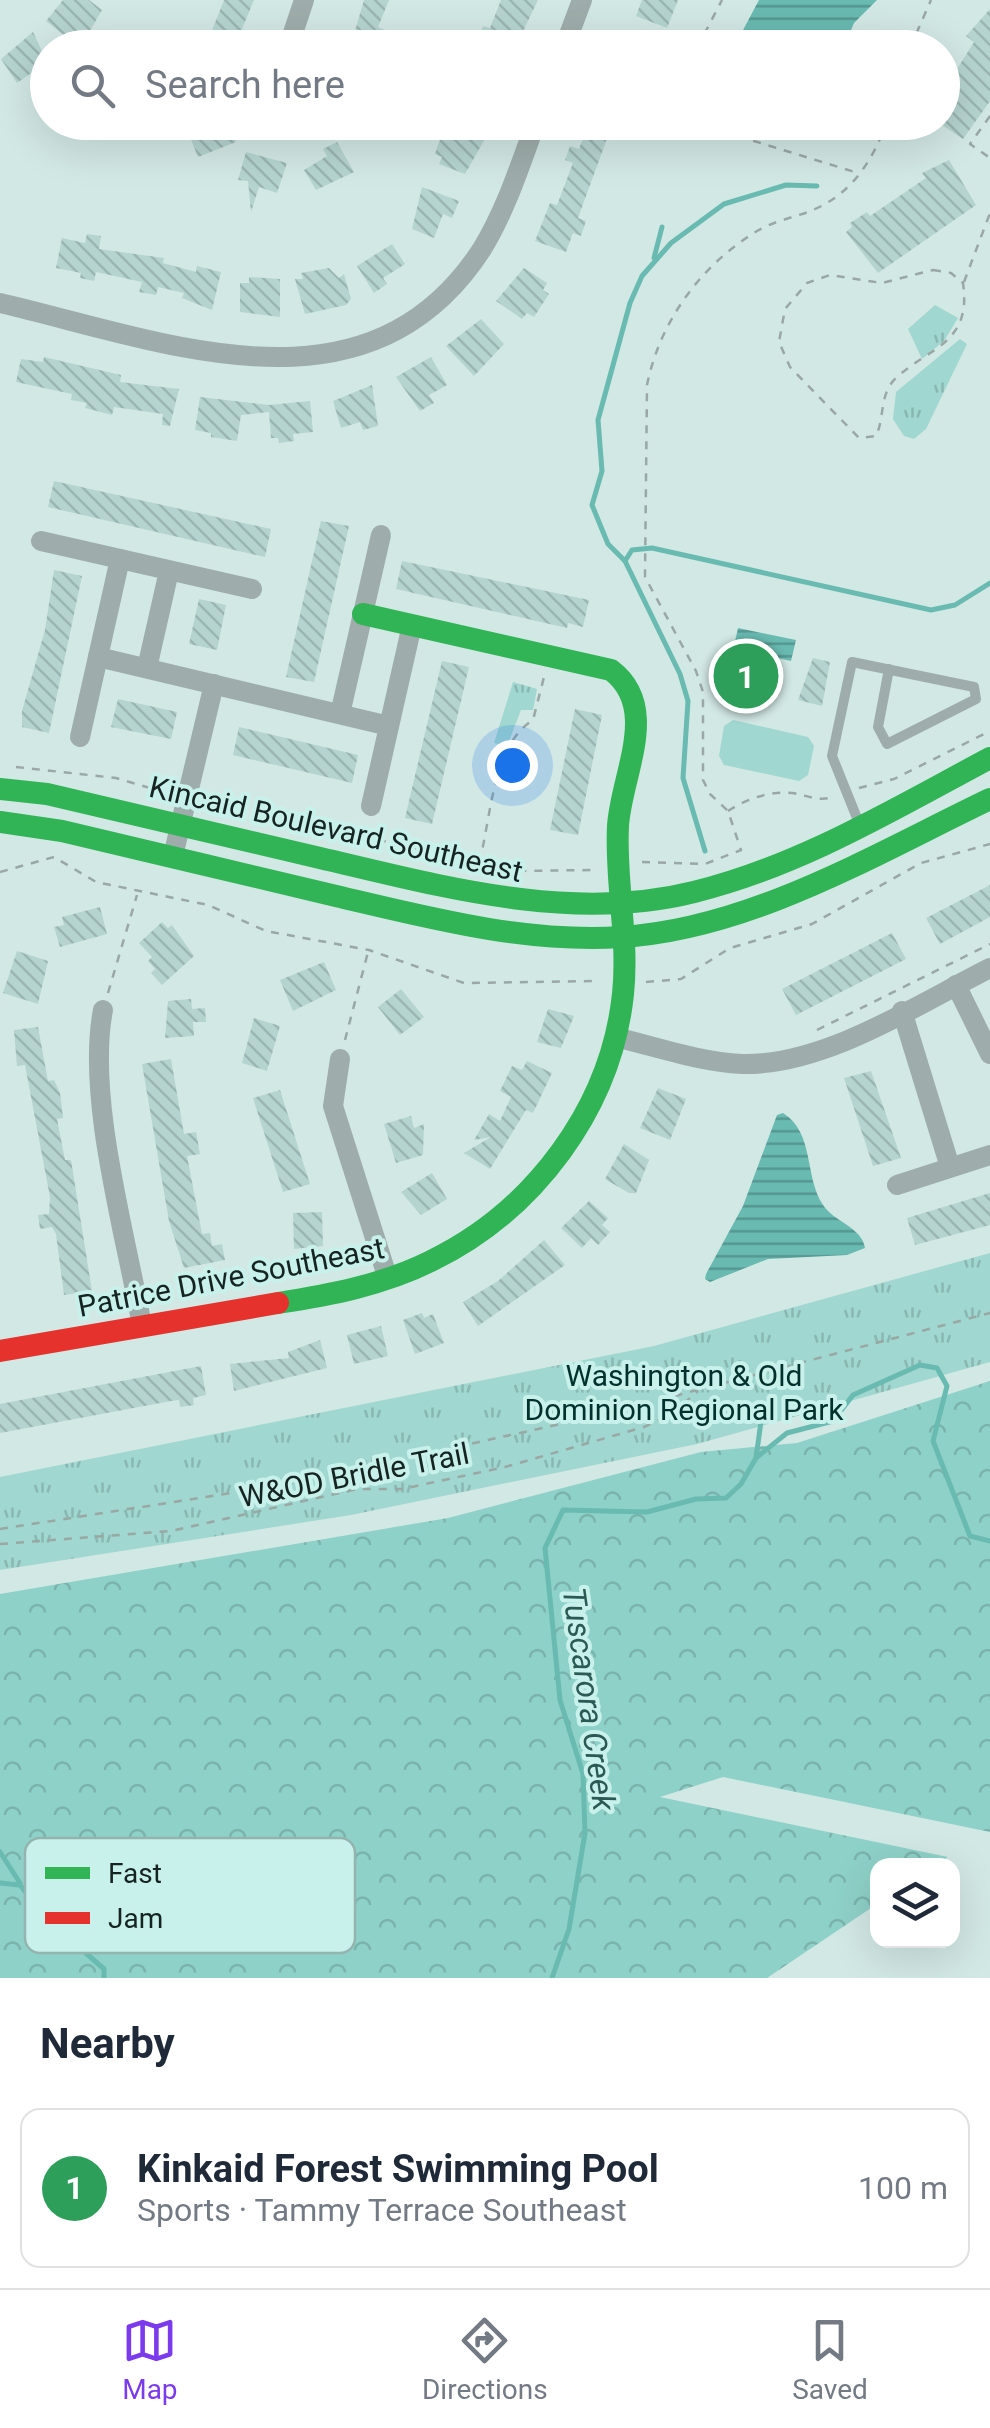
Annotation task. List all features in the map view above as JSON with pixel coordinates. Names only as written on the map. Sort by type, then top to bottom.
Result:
[{"type":"street","points":[[294,30],[304,0]]},
{"type":"street","points":[[571,30],[582,0]]},
{"type":"street","points":[[0,303],[232,356],[301,360],[359,347],[409,322],[467,269],[502,212],[529,140]]},
{"type":"street","points":[[340,714],[381,535]]},
{"type":"street","points":[[41,541],[252,589]]},
{"type":"street","points":[[80,737],[120,560]]},
{"type":"street","points":[[147,668],[169,570]]},
{"type":"street","points":[[362,614],[549,656]]},
{"type":"street","points":[[371,806],[412,625]]},
{"type":"street","points":[[98,656],[389,726]]},
{"type":"street","name":"Patrice Drive Southeast","points":[[0,1351],[388,1280],[464,1244],[529,1191],[586,1114],[615,1037],[625,976],[618,817],[638,716],[631,683],[611,670],[549,656]]},
{"type":"street","points":[[173,856],[214,684]]},
{"type":"street","name":"Kincaid Boulevard Southeast","points":[[0,788],[47,794],[498,900],[560,905],[683,894],[744,879],[860,826],[990,758]]},
{"type":"street","name":"Kincaid Boulevard Southeast","points":[[0,822],[173,856],[499,932],[624,937],[727,916],[823,879],[990,799]]},
{"type":"street","points":[[615,1037],[712,1061],[774,1062],[834,1045],[990,968]]},
{"type":"street","points":[[956,985],[990,1054]]},
{"type":"street","points":[[103,1010],[96,1045],[100,1091],[142,1326]]},
{"type":"street","points":[[902,1011],[950,1168]]},
{"type":"street","points":[[340,1059],[333,1106],[388,1280]]},
{"type":"street","points":[[897,1185],[990,1155]]},
{"type":"lane","points":[[860,826],[832,756],[852,662],[974,688],[976,699],[887,744],[878,727],[889,670]]},
{"type":"path","points":[[706,30],[722,0]]},
{"type":"path","points":[[918,30],[931,0]]},
{"type":"path","points":[[990,116],[970,144],[990,158]]},
{"type":"path","points":[[749,140],[860,174]]},
{"type":"path","points":[[15,767],[100,776],[170,794],[219,796],[244,809],[536,874],[620,868],[640,862],[705,864],[741,850],[728,812],[710,794],[703,780],[702,692],[696,671],[645,577],[647,384],[653,356],[680,305],[710,268],[759,230],[832,202],[860,174],[877,140]]},
{"type":"path","points":[[964,284],[943,270],[882,282],[847,275],[817,278],[794,295],[785,309],[780,327],[783,355],[838,420],[859,438],[872,438],[896,378],[935,354],[957,326],[965,300],[964,284],[990,213]]},
{"type":"path","points":[[479,864],[508,752],[519,729],[533,720],[549,656]]},
{"type":"path","points":[[728,812],[741,802],[769,794],[792,793],[823,801],[894,778],[990,730]]},
{"type":"path","points":[[103,1010],[138,894]]},
{"type":"path","points":[[803,1037],[990,944]]},
{"type":"path","points":[[340,1059],[369,950]]},
{"type":"path","points":[[642,994],[647,970]]},
{"type":"path","points":[[0,1530],[283,1485],[700,1389],[990,1314]]},
{"type":"path","name":"W&OD Bridle Trail","points":[[0,1544],[171,1531],[357,1489],[402,1489],[505,1467],[644,1426],[671,1415],[700,1389]]},
{"type":"green space","points":[[935,305],[958,318],[944,341],[922,359],[908,329]]},
{"type":"green space","points":[[960,339],[967,344],[926,429],[914,439],[904,436],[893,419],[896,392]]},
{"type":"green space","points":[[513,682],[537,689],[533,710],[521,710],[507,746],[494,743]]},
{"type":"green space","points":[[733,720],[808,737],[814,746],[808,775],[799,781],[724,765],[719,756],[724,726]]},
{"type":"green space","name":"Washington & Old Dominion Regional Park","points":[[990,1253],[990,1362],[697,1444],[351,1515],[0,1570],[0,1477],[654,1346]]},
{"type":"green space","points":[[990,1381],[990,1832],[723,1777],[660,1797],[948,1857],[870,1858],[870,1909],[767,1978],[0,1978],[0,1594],[448,1518],[701,1452],[797,1443]]},
{"type":"shaded area","points":[[759,0],[877,0],[851,30],[743,30]]},
{"type":"shaded area","points":[[738,628],[796,640],[791,661],[769,656],[759,699],[724,691]]},
{"type":"shaded area","points":[[783,1113],[800,1132],[823,1205],[859,1235],[865,1248],[847,1255],[768,1259],[710,1282],[705,1279],[706,1274],[743,1206],[777,1115]]},
{"type":"building","points":[[63,0],[89,0],[102,10],[90,30],[57,30],[46,21]]},
{"type":"building","points":[[224,0],[254,0],[242,30],[212,30]]},
{"type":"building","points":[[364,0],[389,0],[378,27],[385,30],[355,30]]},
{"type":"building","points":[[501,0],[538,0],[524,30],[481,30],[483,26],[490,28]]},
{"type":"building","points":[[642,0],[678,0],[667,28],[636,16]]},
{"type":"building","points":[[990,9],[990,101],[963,139],[960,64],[974,42],[966,36]]},
{"type":"building","points":[[30,35],[30,74],[17,83],[1,59]]},
{"type":"building","points":[[191,140],[235,140],[236,142],[198,157]]},
{"type":"building","points":[[440,140],[484,140],[465,174],[439,164],[442,157],[435,154]]},
{"type":"building","points":[[582,140],[606,140],[578,218],[586,221],[581,236],[573,233],[566,252],[535,241],[550,203],[557,205],[573,163],[565,160],[570,146],[579,149]]},
{"type":"building","points":[[337,142],[354,172],[316,190],[304,170],[327,156],[323,149]]},
{"type":"building","points":[[246,152],[287,163],[277,193],[259,187],[251,212],[248,181],[238,180]]},
{"type":"building","points":[[949,160],[976,205],[878,273],[846,232],[852,227],[850,223],[867,212],[870,216],[926,178],[922,173]]},
{"type":"building","points":[[422,187],[459,201],[452,218],[443,214],[434,238],[412,229]]},
{"type":"building","points":[[87,234],[101,236],[99,249],[164,258],[163,263],[196,272],[197,266],[221,272],[212,310],[182,298],[184,293],[158,287],[156,295],[139,292],[142,282],[96,272],[94,281],[80,278],[81,273],[56,268],[62,238],[85,243]]},
{"type":"building","points":[[392,244],[405,264],[383,278],[387,284],[374,293],[357,266]]},
{"type":"building","points":[[329,268],[339,278],[344,274],[351,299],[346,305],[305,314],[295,279],[303,279],[301,273]]},
{"type":"building","points":[[524,268],[547,283],[543,290],[549,294],[534,317],[527,313],[522,319],[496,301]]},
{"type":"building","points":[[249,277],[280,279],[280,317],[240,312],[240,283],[249,283]]},
{"type":"building","points":[[481,319],[504,344],[474,376],[446,346]]},
{"type":"building","points":[[44,357],[121,375],[120,382],[179,389],[170,426],[162,425],[163,414],[114,407],[112,415],[85,408],[87,403],[71,400],[72,394],[16,382],[21,359],[43,362]]},
{"type":"building","points":[[431,357],[447,385],[429,395],[434,403],[420,411],[396,377]]},
{"type":"building","points":[[372,385],[378,426],[363,430],[360,422],[341,428],[333,401]]},
{"type":"building","points":[[200,397],[269,405],[310,401],[313,432],[293,434],[294,441],[279,443],[278,438],[271,438],[269,412],[241,415],[237,441],[211,437],[211,433],[195,430]]},
{"type":"building","points":[[54,481],[271,529],[265,557],[48,507]]},
{"type":"building","points":[[321,521],[349,526],[314,682],[286,677]]},
{"type":"building","points":[[402,561],[589,600],[583,627],[568,623],[567,628],[396,589]]},
{"type":"building","points":[[54,570],[82,576],[49,733],[22,727],[22,711],[45,630]]},
{"type":"building","points":[[199,599],[226,605],[217,650],[189,644]]},
{"type":"building","points":[[813,658],[830,662],[822,706],[798,700]]},
{"type":"building","points":[[442,661],[469,667],[432,824],[405,818]]},
{"type":"building","points":[[118,699],[177,712],[171,739],[111,727]]},
{"type":"building","points":[[575,709],[602,715],[578,835],[550,830]]},
{"type":"building","points":[[239,727],[358,755],[352,783],[233,755]]},
{"type":"building","points":[[990,885],[990,917],[940,944],[926,918]]},
{"type":"building","points":[[100,907],[107,934],[60,947],[54,927],[64,925],[62,917]]},
{"type":"building","points":[[162,922],[168,928],[172,925],[194,956],[162,985],[151,973],[155,969],[148,961],[152,957],[139,943]]},
{"type":"building","points":[[892,933],[906,959],[796,1015],[782,989]]},
{"type":"building","points":[[17,951],[48,961],[38,1004],[3,993]]},
{"type":"building","points":[[324,962],[336,990],[293,1011],[280,980]]},
{"type":"building","points":[[401,989],[424,1017],[400,1035],[378,1007]]},
{"type":"building","points":[[191,999],[192,1009],[205,1008],[206,1022],[193,1022],[194,1036],[165,1038],[168,1001]]},
{"type":"building","points":[[548,1009],[574,1016],[561,1048],[537,1042]]},
{"type":"building","points":[[254,1018],[280,1026],[267,1071],[242,1063]]},
{"type":"building","points":[[38,1027],[48,1081],[54,1080],[60,1093],[63,1118],[57,1119],[65,1160],[71,1160],[92,1291],[64,1295],[56,1234],[52,1227],[40,1229],[38,1215],[49,1214],[50,1197],[25,1065],[17,1066],[14,1030]]},
{"type":"building","points":[[171,1059],[184,1134],[196,1132],[200,1154],[187,1156],[202,1234],[210,1233],[212,1246],[222,1244],[225,1260],[184,1268],[169,1221],[142,1064]]},
{"type":"building","points":[[527,1061],[552,1073],[533,1113],[526,1110],[490,1169],[464,1153],[491,1137],[474,1140],[489,1114],[500,1121],[511,1097],[500,1091],[512,1066],[522,1070]]},
{"type":"building","points":[[871,1071],[901,1158],[873,1166],[844,1078]]},
{"type":"building","points":[[658,1088],[686,1099],[670,1140],[640,1128]]},
{"type":"building","points":[[280,1090],[310,1184],[283,1192],[253,1098]]},
{"type":"building","points":[[411,1116],[414,1128],[424,1124],[423,1155],[396,1163],[384,1124]]},
{"type":"building","points":[[624,1144],[649,1160],[636,1193],[605,1179]]},
{"type":"building","points":[[432,1173],[447,1199],[421,1215],[401,1192]]},
{"type":"building","points":[[990,1193],[990,1225],[915,1245],[907,1218]]},
{"type":"building","points":[[589,1201],[608,1218],[602,1225],[610,1232],[598,1245],[591,1238],[582,1248],[561,1228]]},
{"type":"building","points":[[322,1212],[323,1246],[294,1249],[293,1213]]},
{"type":"building","points":[[544,1240],[565,1265],[478,1326],[463,1302],[498,1281]]},
{"type":"building","points":[[422,1313],[424,1318],[433,1314],[444,1343],[415,1354],[403,1320]]},
{"type":"building","points":[[381,1326],[388,1356],[354,1364],[347,1335]]},
{"type":"building","points":[[320,1340],[327,1368],[234,1391],[230,1364],[289,1358],[288,1352]]},
{"type":"building","points":[[201,1366],[206,1395],[193,1398],[194,1405],[180,1407],[179,1400],[171,1401],[0,1433],[0,1404]]},
{"type":"waterway","points":[[705,851],[683,778],[688,701],[680,674],[625,561],[608,544],[592,505],[602,471],[598,420],[630,303],[642,276],[671,243],[724,204],[786,185],[817,186]]},
{"type":"waterway","points":[[654,258],[662,227]]},
{"type":"waterway","points":[[625,561],[632,550],[652,548],[931,610],[955,605],[990,583]]},
{"type":"waterway","name":"Tuscarora Creek","points":[[552,1978],[569,1929],[585,1833],[583,1774],[560,1700],[545,1548],[563,1510],[647,1512],[696,1499],[726,1498],[741,1484],[756,1458],[787,1433],[833,1421],[853,1395],[920,1365],[937,1368],[947,1386],[933,1441],[970,1536],[990,1541]]},
{"type":"waterway","points":[[756,1458],[763,1407]]},
{"type":"waterway","points":[[0,1852],[20,1883]]},
{"type":"waterway","points":[[0,1883],[20,1885],[25,1891]]},
{"type":"waterway","points":[[86,1953],[104,1969],[104,1978]]},
{"type":"traffic: fast","points":[[278,1303],[394,1277],[468,1240],[503,1214],[534,1185],[584,1115],[616,1036],[623,994],[618,826],[636,723],[634,703],[626,686],[611,670],[363,614]]},
{"type":"traffic: fast","points":[[0,789],[47,794],[459,889],[553,902],[601,904],[648,901],[694,892],[771,867],[846,834],[990,758]]},
{"type":"traffic: fast","points":[[0,822],[62,831],[442,920],[513,932],[585,938],[669,931],[765,904],[857,865],[990,799]]},
{"type":"traffic: jam","points":[[0,1351],[278,1303]]},
{"type":"place","name":"Kinkaid Forest Swimming Pool","points":[[746,676]]}]
